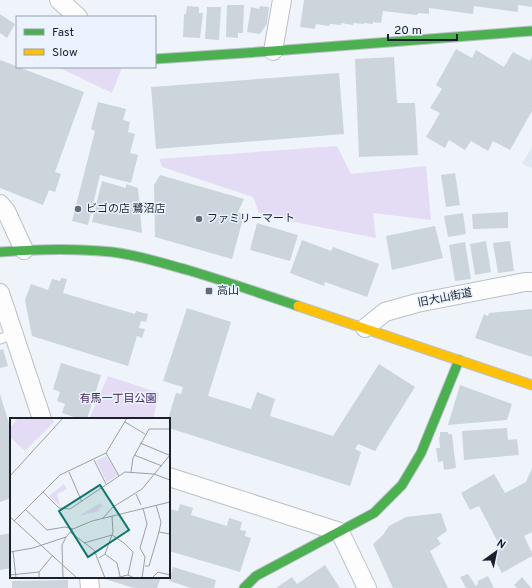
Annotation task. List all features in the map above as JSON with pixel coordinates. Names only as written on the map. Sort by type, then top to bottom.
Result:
[{"type":"street","points":[[59,0],[77,16]]},
{"type":"street","points":[[274,52],[282,0]]},
{"type":"street","points":[[156,59],[274,52],[532,31]]},
{"type":"street","points":[[0,204],[6,211],[24,250]]},
{"type":"street","points":[[0,252],[76,249],[113,252],[141,257],[242,287],[532,385]]},
{"type":"street","name":"旧大山街道","points":[[365,328],[385,312],[417,303],[525,282],[532,282]]},
{"type":"street","points":[[0,293],[7,337],[42,418]]},
{"type":"street","points":[[244,588],[256,576],[374,513],[402,485],[421,453],[458,360]]},
{"type":"street","points":[[170,477],[340,532],[367,588]]},
{"type":"street","points":[[89,578],[90,588]]},
{"type":"shaded area","points":[[532,147],[532,168],[522,164]]},
{"type":"green space","points":[[60,68],[122,68],[112,93]]},
{"type":"green space","points":[[337,146],[351,174],[426,166],[431,220],[373,213],[376,238],[304,224],[259,213],[253,197],[162,167],[159,159]]},
{"type":"green space","name":"有馬一丁目公園","points":[[108,376],[159,393],[153,418],[89,418]]},
{"type":"building","points":[[304,0],[532,0],[532,7],[518,5],[518,12],[474,6],[473,14],[429,8],[429,14],[418,13],[417,15],[383,11],[381,23],[353,23],[353,25],[341,23],[341,25],[330,24],[329,26],[316,24],[315,29],[300,27]]},
{"type":"building","points":[[227,5],[244,5],[243,33],[238,33],[238,38],[226,37]]},
{"type":"building","points":[[187,6],[199,7],[199,13],[203,13],[200,38],[183,37],[184,14],[186,14]]},
{"type":"building","points":[[260,6],[269,7],[267,24],[260,34],[247,32],[251,7],[259,9]]},
{"type":"building","points":[[207,7],[221,7],[219,40],[205,39]]},
{"type":"building","points":[[0,14],[15,24],[7,38],[0,33]]},
{"type":"building","points":[[456,49],[472,58],[476,50],[504,67],[513,52],[530,61],[532,57],[532,111],[510,150],[493,141],[488,151],[471,141],[465,150],[449,140],[445,148],[426,137],[440,113],[430,108],[442,89],[436,85]]},
{"type":"building","points":[[394,57],[397,103],[415,103],[418,155],[359,157],[355,59]]},
{"type":"building","points":[[0,60],[16,66],[16,68],[21,68],[84,92],[55,172],[61,174],[55,192],[49,190],[43,205],[0,188]]},
{"type":"building","points":[[339,73],[344,134],[156,149],[151,87]]},
{"type":"building","points":[[98,102],[126,109],[123,120],[130,122],[128,132],[135,134],[130,153],[138,155],[131,183],[100,175],[88,225],[72,221],[95,131],[91,129]]},
{"type":"building","points":[[455,173],[460,205],[446,207],[441,175]]},
{"type":"building","points":[[160,175],[244,199],[238,212],[244,215],[232,259],[155,237],[154,185]]},
{"type":"building","points":[[102,181],[126,188],[126,184],[138,188],[142,233],[92,222]]},
{"type":"building","points":[[508,212],[508,228],[473,229],[472,214]]},
{"type":"building","points":[[463,213],[466,234],[448,237],[444,216]]},
{"type":"building","points":[[257,223],[298,235],[290,261],[250,250]]},
{"type":"building","points":[[435,226],[443,258],[392,270],[386,236]]},
{"type":"building","points":[[302,240],[331,251],[333,247],[379,264],[367,297],[325,282],[324,286],[290,273]]},
{"type":"building","points":[[486,241],[491,272],[475,275],[470,244]]},
{"type":"building","points":[[510,241],[514,271],[498,273],[493,243]]},
{"type":"building","points":[[465,242],[471,279],[455,281],[449,245]]},
{"type":"building","points":[[61,278],[67,279],[63,293],[135,314],[136,311],[148,314],[146,322],[141,321],[139,328],[145,329],[142,338],[137,336],[128,366],[32,336],[25,300],[31,284],[48,290],[52,279],[60,281]]},
{"type":"building","points":[[187,308],[231,322],[208,396],[251,409],[257,392],[275,399],[270,416],[333,436],[379,364],[415,387],[375,451],[358,444],[355,449],[361,452],[350,486],[170,428],[170,418],[168,418],[176,393],[181,394],[183,387],[163,381]]},
{"type":"building","points":[[532,309],[532,357],[475,338],[484,314],[488,316],[489,313]]},
{"type":"building","points":[[3,349],[8,366],[0,368],[0,350]]},
{"type":"building","points":[[61,363],[101,375],[87,418],[77,418],[62,413],[65,404],[57,401],[60,392],[53,389]]},
{"type":"building","points":[[460,385],[512,404],[507,420],[448,425]]},
{"type":"building","points":[[0,394],[10,427],[10,498],[0,502]]},
{"type":"building","points":[[507,428],[508,440],[517,439],[519,455],[464,460],[462,431]]},
{"type":"building","points":[[440,432],[448,432],[448,434],[452,434],[456,468],[444,470],[443,461],[438,462],[436,448],[440,448]]},
{"type":"building","points":[[532,468],[532,532],[524,536],[532,556],[502,573],[491,554],[501,548],[479,506],[470,510],[461,493],[494,474],[505,493],[526,482]]},
{"type":"building","points":[[180,504],[193,508],[191,515],[227,526],[229,518],[242,522],[240,530],[246,531],[245,536],[251,538],[240,572],[170,551],[170,509],[178,511]]},
{"type":"building","points":[[441,513],[447,531],[437,538],[441,544],[430,551],[448,588],[393,588],[373,544],[383,535],[389,526],[406,517]]},
{"type":"building","points":[[10,533],[10,568],[0,570],[0,535]]},
{"type":"building","points":[[325,565],[340,588],[276,588],[292,577],[297,584]]},
{"type":"building","points":[[173,567],[216,580],[214,588],[191,588],[169,581]]},
{"type":"building","points":[[468,574],[476,586],[478,581],[488,576],[494,588],[466,588],[460,577]]},
{"type":"building","points":[[522,577],[531,588],[517,588],[514,585]]},
{"type":"building","points":[[161,578],[157,588],[134,588],[105,579]]},
{"type":"building","points":[[68,580],[68,588],[12,588],[12,581]]},
{"type":"traffic: fast","points":[[156,59],[532,31]]},
{"type":"traffic: fast","points":[[0,252],[70,249],[122,253],[191,271],[298,306]]},
{"type":"traffic: fast","points":[[244,588],[256,576],[374,513],[402,485],[421,453],[459,360]]},
{"type":"traffic: slow","points":[[298,306],[532,385]]},
{"type":"place","name":"ビゴの店 鷺沼店","points":[[78,209]]},
{"type":"place","name":"ファミリーマート","points":[[199,219]]},
{"type":"place","name":"高山","points":[[209,291]]}]
